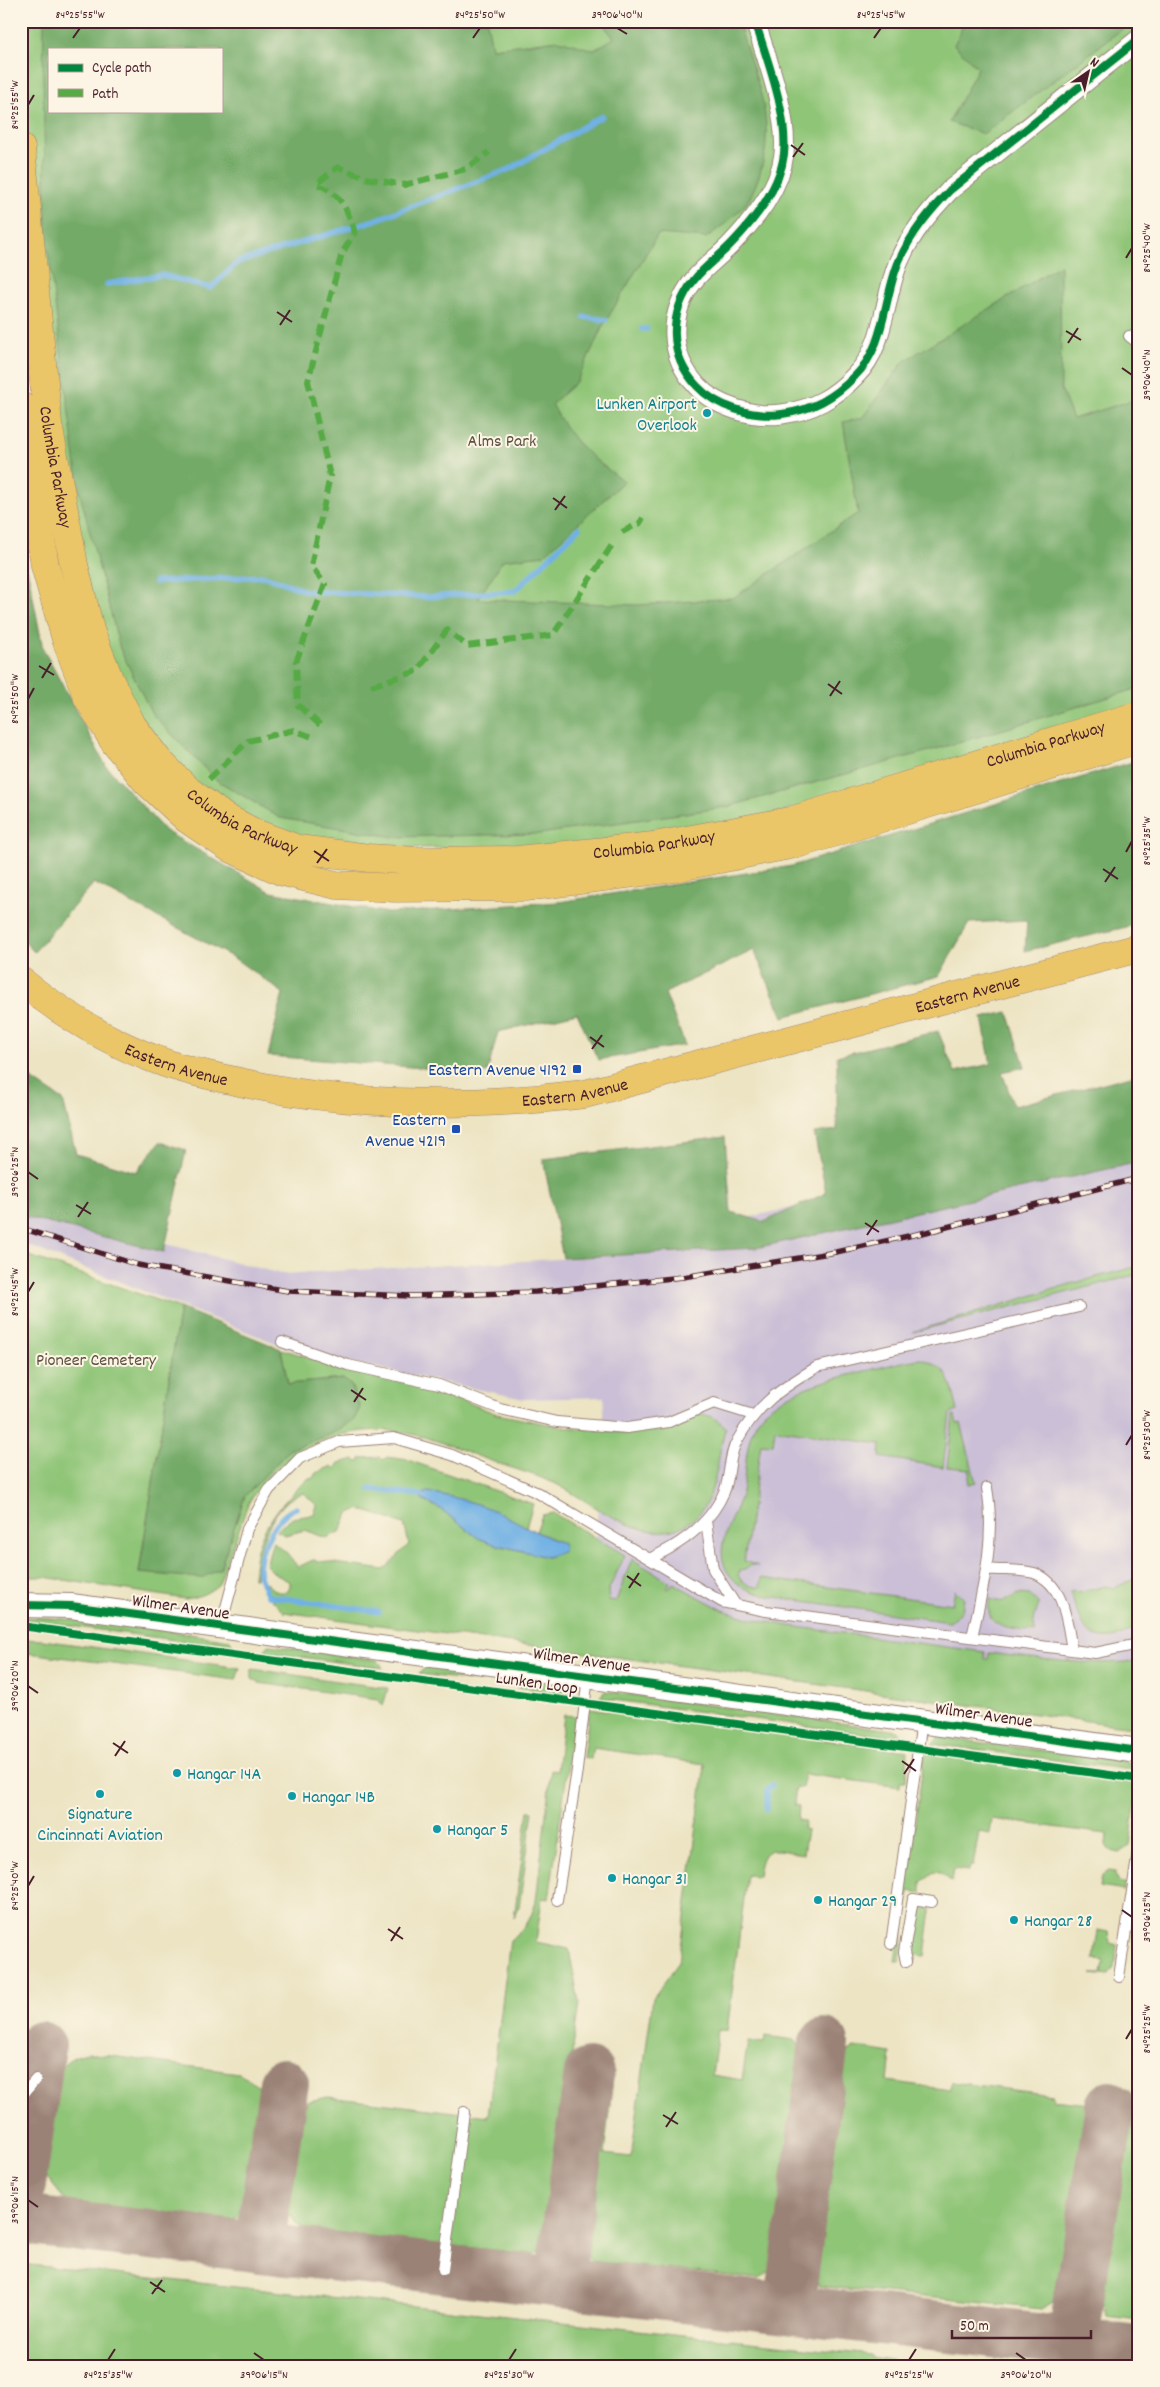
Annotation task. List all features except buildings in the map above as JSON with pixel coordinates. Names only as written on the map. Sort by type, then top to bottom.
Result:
[{"type":"main road","name":"Columbia Parkway","points":[[21,148],[48,424],[74,565],[90,630],[110,681],[132,725],[158,760],[189,791],[224,817],[239,825],[298,849],[369,858],[425,861],[518,860],[608,852],[654,846],[790,821],[1139,715]]},
{"type":"main road","name":"Columbia Parkway","points":[[21,406],[45,566],[66,639],[88,698],[121,751],[146,781],[187,819],[228,847],[283,872],[336,885],[406,888],[525,887],[674,868],[800,843],[1139,739]]},
{"type":"main road","name":"Eastern Avenue","points":[[21,981],[80,1023],[125,1046],[188,1071],[263,1088],[330,1098],[398,1103],[466,1104],[534,1100],[585,1094],[1139,948]]},
{"type":"street","points":[[754,21],[780,108],[784,153],[780,170],[770,195],[733,242],[694,280],[681,302],[676,319],[675,336],[677,353],[683,369],[705,394],[734,408],[755,414],[773,415],[801,411],[817,405],[839,392],[858,374],[872,353],[881,328],[888,294],[899,261],[926,216],[950,190],[1139,38]]},
{"type":"street","name":"Wilmer Avenue","points":[[21,1605],[71,1606],[1139,1750]]},
{"type":"lane","points":[[1128,336],[1139,344]]},
{"type":"lane","points":[[649,1559],[675,1547],[706,1521],[724,1492],[736,1443],[753,1414],[779,1389],[817,1367],[1079,1308]]},
{"type":"lane","points":[[282,1342],[348,1365],[439,1385],[500,1409],[557,1422],[636,1427],[669,1422],[714,1402],[753,1414]]},
{"type":"lane","points":[[221,1626],[247,1529],[269,1490],[300,1458],[339,1442],[394,1438],[452,1455],[538,1493],[722,1602],[766,1611],[1095,1653],[1139,1644]]},
{"type":"lane","points":[[972,1637],[987,1569],[991,1515],[987,1488]]},
{"type":"lane","points":[[706,1521],[713,1570],[734,1604]]},
{"type":"lane","points":[[987,1569],[1034,1573],[1052,1584],[1065,1608],[1072,1650]]},
{"type":"lane","points":[[556,1900],[577,1770],[588,1675]]},
{"type":"lane","points":[[891,1944],[922,1720]]},
{"type":"lane","points":[[1119,1977],[1139,1845]]},
{"type":"lane","points":[[906,1962],[904,1952],[913,1899],[932,1902]]},
{"type":"lane","points":[[21,2097],[36,2079]]},
{"type":"lane","points":[[443,2270],[464,2112]]},
{"type":"shaded area","points":[[1139,1130],[1139,1728],[589,1654],[604,1397],[524,1399],[296,1351],[21,1243],[21,1206],[281,1274],[612,1256],[612,1248]]},
{"type":"green space","name":"Alms Park","points":[[21,21],[1139,21],[1139,715],[654,846],[298,849],[158,760],[90,630],[21,148]]},
{"type":"green space","name":"Alms Park","points":[[44,21],[487,21],[492,48],[559,40],[594,50],[614,38],[600,21],[738,21],[757,79],[765,116],[764,155],[752,194],[737,213],[706,238],[658,234],[603,326],[577,381],[552,404],[566,428],[583,448],[624,481],[544,555],[503,560],[478,599],[639,605],[733,598],[858,513],[843,422],[862,418],[903,362],[1060,265],[1061,389],[1073,419],[1139,398],[1139,688],[965,741],[727,807],[540,834],[394,837],[280,818],[215,779],[152,714],[120,649],[79,490],[46,235]]},
{"type":"green space","points":[[965,21],[1130,21],[1125,27],[983,134],[949,122],[978,68],[954,45]]},
{"type":"green space","points":[[21,536],[43,649],[106,766],[165,831],[271,892],[389,913],[559,902],[792,866],[1139,760],[1139,924],[1025,951],[1027,920],[969,923],[939,976],[783,1017],[754,950],[665,993],[685,1045],[598,1060],[577,1013],[498,1032],[487,1073],[268,1056],[283,993],[234,958],[94,883],[34,952],[21,938]]},
{"type":"green space","points":[[1008,1012],[1025,1067],[1002,1072],[1014,1106],[1139,1074],[1139,1162],[756,1248],[563,1258],[543,1159],[725,1137],[731,1212],[764,1222],[826,1193],[814,1133],[837,1130],[837,1056],[938,1031],[955,1072],[991,1064],[982,1018]]},
{"type":"green space","points":[[21,1072],[63,1100],[76,1154],[136,1172],[160,1142],[186,1150],[164,1252],[21,1216]]},
{"type":"green space","name":"Pioneer Cemetery","points":[[21,1253],[180,1308],[139,1573],[220,1569],[245,1496],[289,1450],[335,1432],[343,1379],[288,1384],[281,1349],[360,1373],[418,1383],[497,1414],[557,1426],[629,1433],[699,1413],[713,1417],[726,1427],[713,1485],[704,1507],[697,1516],[680,1527],[662,1531],[644,1529],[625,1523],[554,1483],[441,1442],[392,1431],[368,1431],[345,1434],[322,1441],[301,1451],[282,1464],[265,1480],[248,1505],[219,1584],[203,1594],[185,1599],[44,1577],[21,1577]]},
{"type":"green space","points":[[1139,1266],[1139,1274],[913,1332],[1070,1284]]},
{"type":"green space","points":[[180,1308],[281,1349],[288,1384],[343,1379],[351,1385],[360,1408],[354,1420],[335,1432],[289,1450],[245,1496],[220,1569],[201,1578],[139,1573]]},
{"type":"green space","points":[[921,1359],[931,1362],[944,1372],[951,1385],[958,1411],[950,1414],[943,1467],[880,1457],[881,1444],[775,1429],[773,1444],[761,1443],[744,1561],[758,1566],[751,1565],[745,1570],[740,1571],[738,1575],[745,1583],[754,1587],[760,1587],[761,1578],[952,1604],[955,1590],[964,1599],[962,1611],[950,1622],[768,1596],[750,1590],[735,1581],[727,1571],[722,1551],[727,1531],[742,1491],[750,1437],[759,1418],[778,1402],[801,1389],[865,1371]]},
{"type":"green space","points":[[953,1416],[955,1416],[957,1424],[961,1423],[976,1483],[968,1485],[970,1469],[947,1467]]},
{"type":"green space","points":[[380,1457],[383,1460],[387,1457],[408,1460],[533,1504],[526,1527],[478,1506],[428,1492],[422,1500],[441,1509],[478,1538],[494,1544],[547,1557],[562,1552],[562,1543],[536,1532],[542,1515],[553,1513],[625,1555],[608,1591],[609,1600],[616,1601],[632,1559],[670,1582],[667,1588],[669,1589],[673,1583],[723,1610],[752,1619],[790,1626],[985,1652],[985,1659],[988,1659],[989,1653],[1082,1662],[1139,1661],[1139,1728],[284,1612],[272,1600],[262,1580],[272,1589],[282,1593],[287,1592],[290,1586],[290,1582],[275,1574],[266,1565],[273,1542],[286,1552],[298,1567],[313,1560],[384,1570],[409,1544],[404,1524],[359,1509],[348,1514],[340,1532],[326,1538],[305,1530],[285,1535],[277,1531],[291,1519],[314,1514],[317,1506],[304,1493],[293,1497],[275,1515],[263,1541],[259,1554],[256,1578],[254,1578],[255,1562],[263,1534],[278,1510],[298,1488],[309,1478],[312,1479],[316,1473],[332,1466],[335,1469],[339,1463],[355,1459],[357,1462],[360,1461],[360,1458]]},
{"type":"green space","points":[[1139,1577],[1139,1625],[1118,1637],[1102,1638],[1088,1632],[1079,1617],[1070,1592],[1073,1590],[1078,1593],[1105,1586],[1114,1588]]},
{"type":"green space","points":[[1018,1594],[1030,1595],[1038,1603],[1034,1621],[1036,1632],[1010,1629],[995,1623],[991,1617],[989,1609],[990,1599],[1003,1601]]},
{"type":"green space","points":[[21,1617],[100,1622],[178,1632],[230,1640],[234,1648],[21,1621]]},
{"type":"green space","points":[[21,1639],[43,1640],[240,1668],[236,1680],[29,1653],[27,1663],[21,1662]]},
{"type":"green space","points":[[269,1645],[378,1660],[383,1668],[263,1652]]},
{"type":"green space","points":[[425,1667],[478,1674],[482,1682],[419,1674]]},
{"type":"green space","points":[[252,1669],[388,1688],[383,1706],[378,1699],[259,1683],[252,1679]]},
{"type":"green space","points":[[523,1680],[566,1686],[570,1694],[517,1687]]},
{"type":"green space","points":[[605,1691],[899,1731],[903,1739],[599,1698]]},
{"type":"green space","points":[[590,1708],[908,1751],[906,1782],[900,1782],[900,1787],[804,1774],[802,1788],[796,1787],[794,1805],[799,1806],[798,1820],[805,1821],[803,1829],[807,1830],[803,1854],[771,1850],[763,1857],[758,1876],[747,1875],[727,2031],[718,2030],[712,2075],[742,2080],[748,2041],[764,2043],[765,2036],[795,2040],[801,2048],[772,2268],[760,2279],[591,2261],[581,2249],[605,2075],[614,2071],[604,2154],[631,2157],[653,1998],[679,1962],[705,1764],[593,1748],[591,1759],[583,1757]]},
{"type":"green space","points":[[564,1715],[575,1716],[549,1899],[542,1898],[536,1942],[569,1949],[579,2003],[547,2243],[534,2254],[307,2231],[293,2221],[287,2208],[289,2171],[297,2115],[309,2101],[328,2097],[488,2116],[510,1940],[527,1923],[536,1901],[551,1770],[557,1771]]},
{"type":"green space","points":[[939,1737],[1128,1762],[1132,1770],[932,1744]]},
{"type":"green space","points":[[925,1753],[1138,1782],[1130,1846],[1120,1853],[1110,1851],[1106,1845],[1107,1834],[992,1819],[990,1834],[979,1832],[973,1866],[970,1866],[969,1871],[954,1869],[952,1882],[940,1873],[934,1872],[921,1882],[921,1893],[909,1891],[900,1961],[895,1961]]},
{"type":"green space","points":[[528,1811],[533,1811],[519,1907],[514,1918]]},
{"type":"green space","points":[[1108,1871],[1115,1872],[1120,1883],[1125,1883],[1125,1891],[1100,1887],[1102,1875]]},
{"type":"green space","points":[[922,1908],[931,1909],[925,1956],[916,1955],[915,1963],[910,1954],[910,1940],[915,1914]]},
{"type":"green space","points":[[1098,1930],[1109,1932],[1110,1943],[1117,1945],[1114,1968],[1109,1975],[1092,1973],[1102,1973],[1104,1961],[1094,1959]]},
{"type":"green space","points":[[854,2047],[891,2053],[888,2081],[950,2090],[951,2082],[1053,2095],[1053,2100],[1089,2104],[1065,2286],[1060,2298],[1041,2309],[819,2286],[813,2272],[844,2054]]},
{"type":"green space","points":[[88,2053],[239,2073],[260,2089],[262,2118],[258,2157],[250,2195],[240,2217],[226,2222],[69,2205],[44,2174],[54,2086],[57,2074],[67,2061],[73,2057]]},
{"type":"green space","points":[[1139,2099],[1139,2320],[1106,2316],[1103,2296],[1129,2101]]},
{"type":"green space","points":[[21,2264],[871,2355],[871,2358],[925,2366],[21,2366]]},
{"type":"water","points":[[427,1492],[465,1500],[497,1512],[562,1543],[564,1547],[562,1552],[547,1557],[494,1544],[478,1538],[441,1509],[422,1500],[421,1495]]},
{"type":"waterway","points":[[107,284],[162,275],[211,288],[238,262],[375,220],[510,169],[602,116]]},
{"type":"waterway","points":[[584,317],[606,320]]},
{"type":"waterway","points":[[642,329],[647,329]]},
{"type":"waterway","points":[[155,582],[265,576],[306,591],[428,597],[515,591],[579,528]]},
{"type":"waterway","points":[[369,1489],[421,1495]]},
{"type":"waterway","points":[[296,1508],[282,1517],[270,1534],[262,1553],[259,1573],[268,1596],[379,1612]]},
{"type":"waterway","points":[[767,1809],[767,1791],[772,1785]]},
{"type":"taxiway","points":[[789,2309],[824,2043]]},
{"type":"taxiway","points":[[21,2185],[41,2046]]},
{"type":"taxiway","points":[[559,2283],[589,2073]]},
{"type":"taxiway","points":[[259,2248],[284,2083]]},
{"type":"taxiway","points":[[1072,2342],[1110,2106]]},
{"type":"taxiway","points":[[21,2220],[1139,2350]]},
{"type":"railway","points":[[21,1228],[138,1265],[288,1291],[410,1296],[536,1292],[683,1277],[836,1252],[931,1231],[1139,1178]]},
{"type":"marked path","points":[[320,725],[298,705],[296,662],[325,584],[311,566],[330,476],[308,381],[342,253],[355,233],[342,203],[331,191],[316,184],[338,167],[366,178],[404,185],[466,169],[489,152]]},
{"type":"marked path","points":[[622,532],[640,523],[643,518]]},
{"type":"marked path","points":[[371,686],[417,671],[447,630],[467,646],[553,635],[614,542]]},
{"type":"marked path","points":[[209,779],[248,741],[294,730],[315,738]]},
{"type":"cycle path","points":[[755,21],[780,104],[784,138],[782,167],[772,191],[758,213],[732,243],[698,275],[685,293],[679,306],[675,334],[676,348],[687,374],[705,393],[714,400],[736,409],[771,415],[793,412],[822,402],[839,391],[855,376],[873,351],[899,261],[909,241],[928,214],[950,190],[1139,39]]},
{"type":"cycle path","name":"Lunken Loop","points":[[21,1605],[71,1606],[1139,1751]]},
{"type":"cycle path","name":"Lunken Loop","points":[[21,1626],[1139,1779]]},
{"type":"place","name":"Lunken Airport Overlook","points":[[707,413]]},
{"type":"place","name":"Eastern Avenue 4192","points":[[577,1069]]},
{"type":"place","name":"Eastern Avenue 4219","points":[[456,1129]]},
{"type":"place","name":"Hangar 14A","points":[[177,1773]]},
{"type":"place","name":"Signature Cincinnati Aviation","points":[[100,1794]]},
{"type":"place","name":"Hangar 14B","points":[[292,1796]]},
{"type":"place","name":"Hangar 5","points":[[437,1829]]},
{"type":"place","name":"Hangar 31","points":[[612,1878]]},
{"type":"place","name":"Hangar 29","points":[[818,1900]]},
{"type":"place","name":"Hangar 28","points":[[1014,1920]]}]
